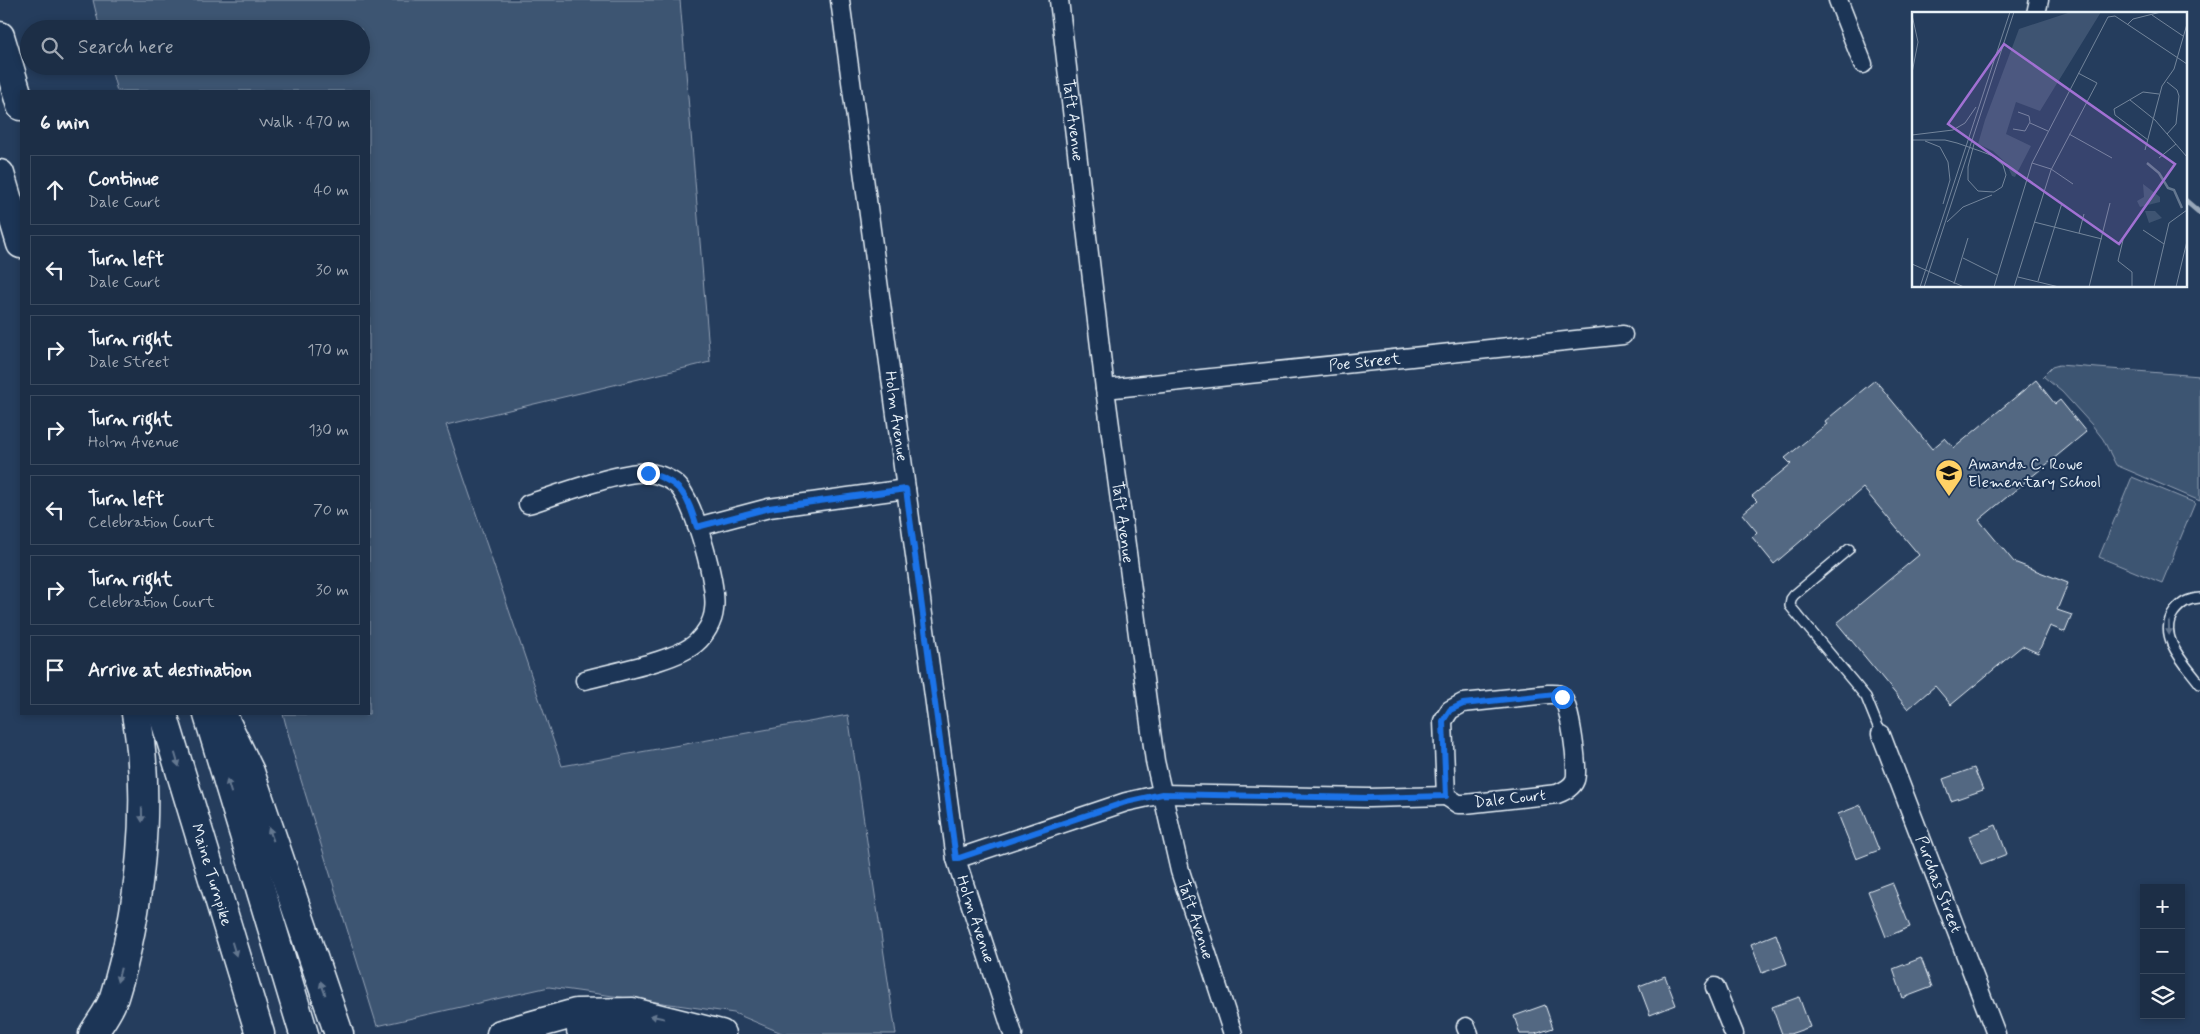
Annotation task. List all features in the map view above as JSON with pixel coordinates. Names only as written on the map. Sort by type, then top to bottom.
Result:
[{"type":"highway","points":[[0,36],[20,103]]},
{"type":"highway","points":[[0,174],[20,241]]},
{"type":"highway","points":[[93,1034],[113,999],[133,917],[142,832],[141,741],[136,715]]},
{"type":"highway","name":"Maine Turnpike","points":[[163,715],[260,1034]]},
{"type":"highway","points":[[207,715],[304,1034]]},
{"type":"highway","points":[[222,715],[250,772],[339,1034]]},
{"type":"highway","points":[[501,1034],[576,1013],[633,1012],[721,1034]]},
{"type":"highway","points":[[565,1034],[579,1030],[654,1034]]},
{"type":"street","name":"Holm Avenue","points":[[840,0],[956,859],[1013,1034]]},
{"type":"street","name":"Taft Avenue","points":[[1059,0],[1105,389],[1148,714],[1162,794],[1180,871],[1233,1034]]},
{"type":"street","points":[[1838,0],[1863,64]]},
{"type":"street","name":"Poe Street","points":[[1105,389],[1623,335]]},
{"type":"street","points":[[528,504],[630,474],[648,473],[664,477],[678,486],[687,498],[697,527],[714,592],[714,611],[707,630],[696,643],[679,654],[585,680]]},
{"type":"street","points":[[697,527],[769,508],[906,489]]},
{"type":"street","name":"Dale Court","points":[[1556,694],[1562,697],[1569,712],[1576,775],[1570,787],[1557,794],[1465,804],[1458,804],[1446,796],[1443,721],[1450,710],[1463,704],[1556,694]]},
{"type":"street","name":"Purchas Street","points":[[1881,734],[1996,1034]]},
{"type":"street","points":[[956,859],[1126,802],[1162,794],[1369,798],[1446,796]]},
{"type":"street","points":[[1715,987],[1734,1034]]},
{"type":"lane","points":[[1849,549],[1794,595],[1790,606],[1866,696],[1881,734]]},
{"type":"lane","points":[[2200,598],[2186,600],[2168,620],[2168,633],[2175,649],[2200,684]]},
{"type":"shaded area","points":[[93,0],[680,0],[710,362],[446,425],[562,766],[848,715],[896,1034],[784,1034],[734,1013],[549,987],[377,1026],[297,767],[283,715],[370,715],[370,90],[117,90],[113,75],[370,75],[370,20],[98,20]]},
{"type":"shaded area","points":[[2059,365],[2200,376],[2200,501],[2116,465],[2103,439],[2092,425],[2062,392],[2043,376],[2052,367]]},
{"type":"shaded area","points":[[2132,477],[2195,503],[2162,583],[2099,557]]},
{"type":"building","points":[[1875,380],[1932,449],[1945,438],[1954,448],[2036,380],[2055,404],[2060,400],[2086,432],[1979,520],[2014,562],[2068,583],[2057,610],[2072,615],[2065,632],[2050,626],[2038,653],[2022,646],[1951,705],[1935,686],[1908,709],[1837,623],[1919,555],[1863,488],[1774,564],[1752,537],[1757,532],[1742,514],[1757,501],[1752,496],[1791,464],[1785,458],[1827,424],[1825,421]]},
{"type":"building","points":[[1974,768],[1983,790],[1951,801],[1943,779]]},
{"type":"building","points":[[1861,805],[1879,850],[1856,859],[1838,814]]},
{"type":"building","points":[[1996,825],[2007,854],[1981,864],[1969,836]]},
{"type":"building","points":[[1892,882],[1910,927],[1886,937],[1868,891]]},
{"type":"building","points":[[1776,934],[1787,964],[1762,973],[1751,944]]},
{"type":"building","points":[[1921,958],[1932,987],[1903,998],[1893,969]]},
{"type":"building","points":[[1665,976],[1676,1005],[1650,1015],[1639,986]]},
{"type":"building","points":[[1799,997],[1810,1027],[1790,1034],[1782,1034],[1772,1007]]},
{"type":"building","points":[[1545,1005],[1553,1028],[1535,1034],[1520,1034],[1514,1016]]},
{"type":"waterway","points":[[2188,203],[2200,213]]},
{"type":"place","name":"Amanda C. Rowe Elementary School","points":[[1949,497]]},
{"type":"route","points":[[648,473],[664,477],[678,486],[687,498],[697,527],[769,508],[906,489],[956,859],[1126,802],[1162,794],[1369,798],[1446,796],[1443,721],[1450,710],[1463,704],[1556,694],[1562,697]]}]
